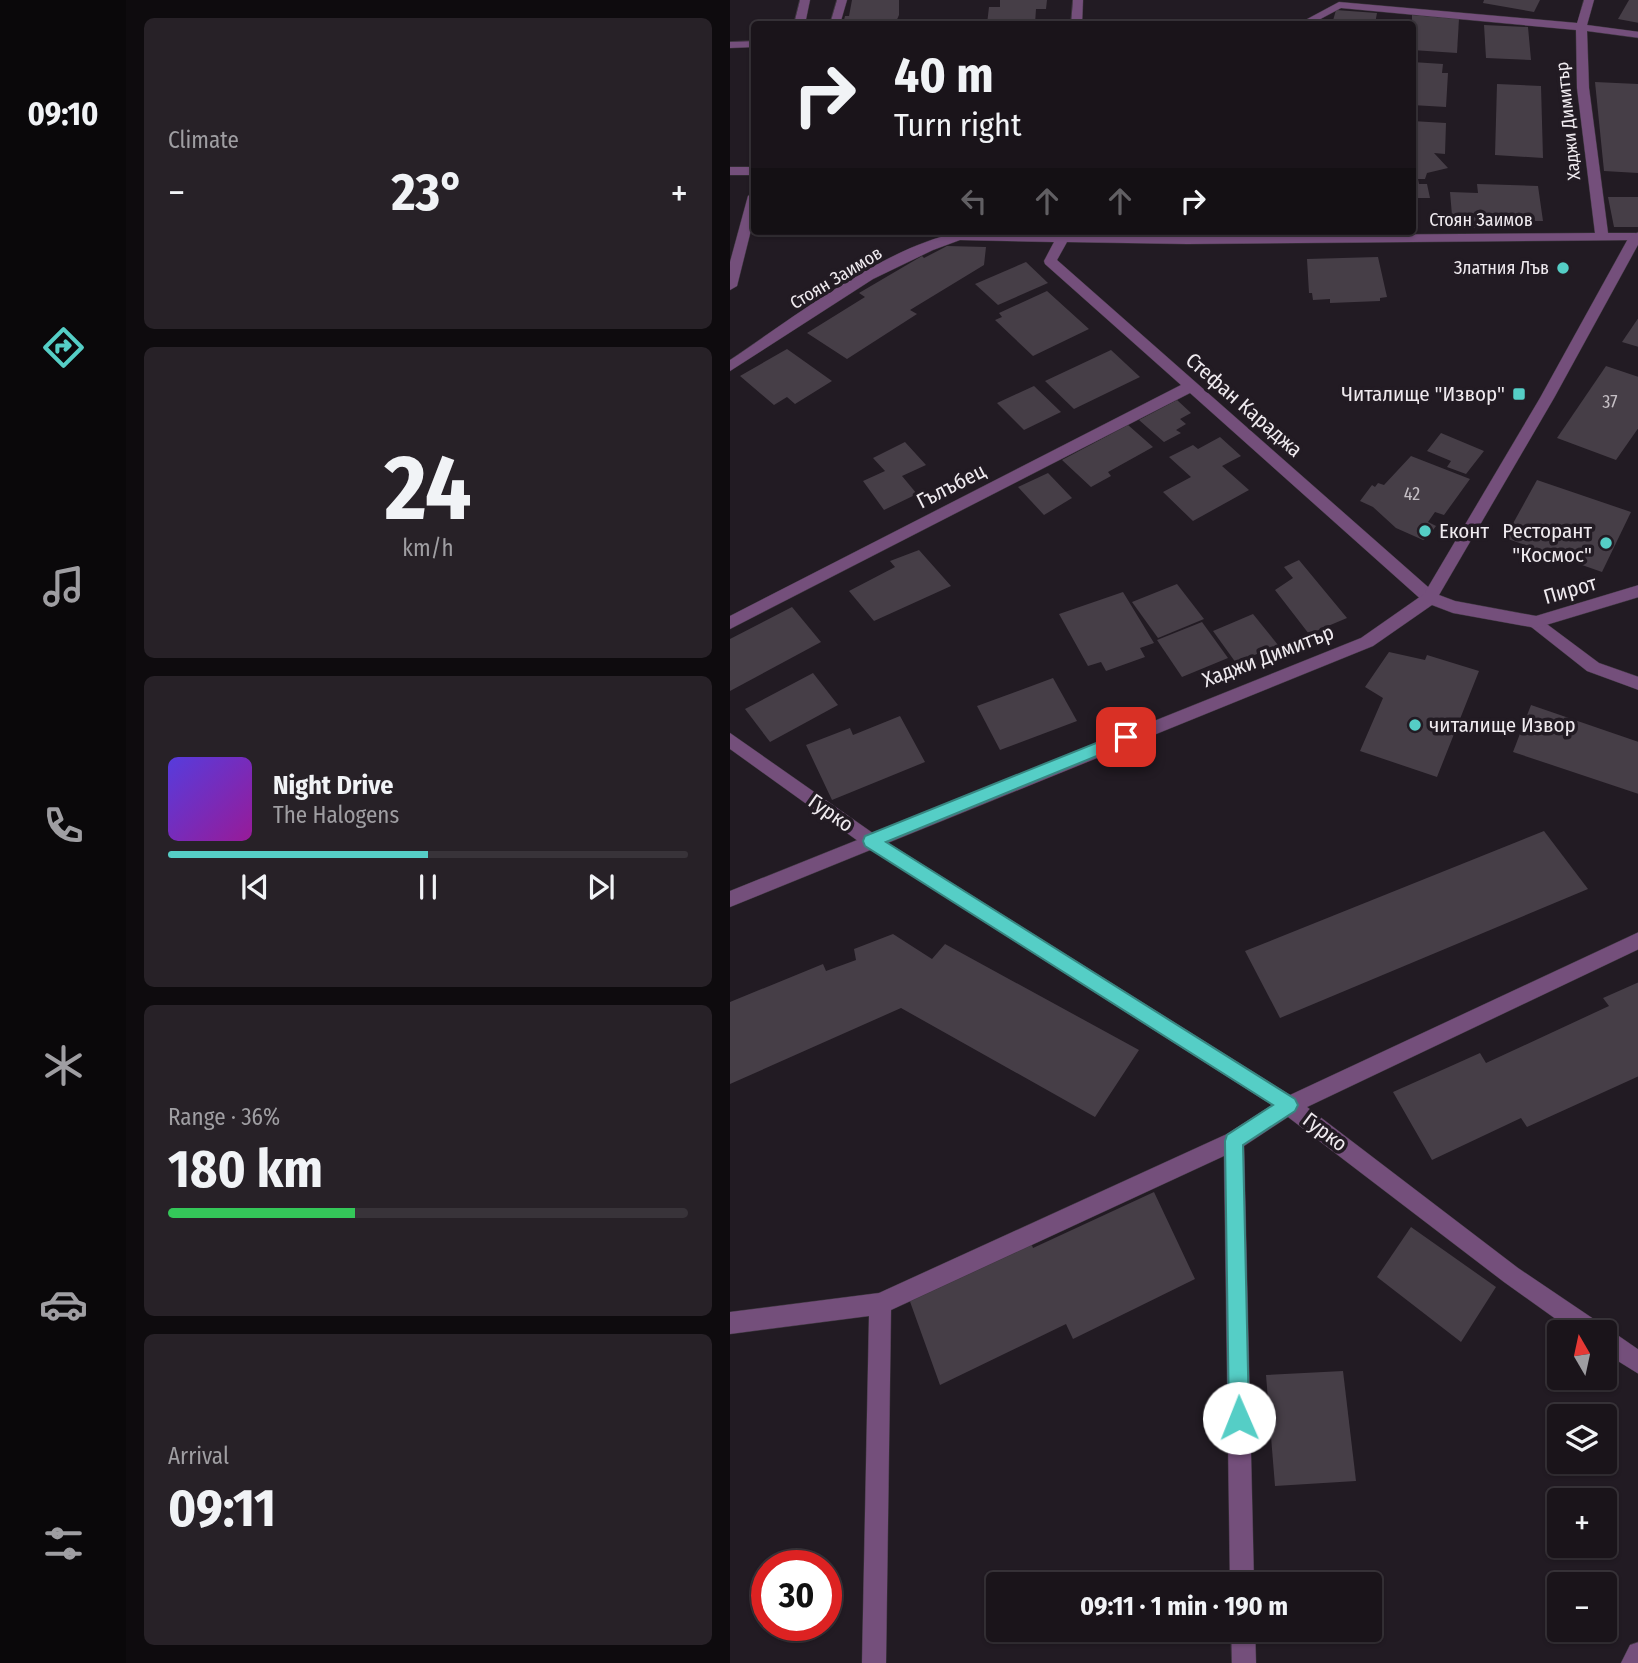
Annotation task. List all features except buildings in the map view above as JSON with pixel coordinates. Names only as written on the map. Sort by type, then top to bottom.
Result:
[{"type":"street","points":[[800,21],[805,0]]},
{"type":"street","points":[[836,21],[842,0]]},
{"type":"street","points":[[1077,21],[1078,0]]},
{"type":"street","name":"Хаджи Димитър","points":[[1589,0],[1581,27],[1583,88],[1602,238]]},
{"type":"street","points":[[1309,21],[1339,3],[1407,18],[1581,27],[1638,35]]},
{"type":"street","points":[[730,45],[751,44]]},
{"type":"street","points":[[730,171],[751,171]]},
{"type":"street","points":[[730,286],[751,207]]},
{"type":"street","name":"Стоян Заимов","points":[[730,366],[867,277],[931,244],[959,236],[1063,235],[1187,240],[1334,235]]},
{"type":"street","name":"Стефан Караджа","points":[[1063,235],[1050,261],[1431,598]]},
{"type":"street","name":"Стоян Заимов","points":[[1416,235],[1637,237]]},
{"type":"street","name":"Хаджи Димитър","points":[[730,899],[1367,642],[1431,598],[1637,237]]},
{"type":"street","name":"Гълъбец","points":[[730,623],[1191,386]]},
{"type":"street","name":"Пирот","points":[[1431,598],[1453,607],[1536,622],[1638,591]]},
{"type":"street","points":[[1536,622],[1593,667],[1638,684]]},
{"type":"street","name":"Гурко","points":[[730,740],[871,841],[1289,1105],[1511,1275],[1576,1320]]},
{"type":"street","points":[[730,1323],[880,1304],[1234,1141],[1289,1105],[1638,940]]},
{"type":"street","points":[[1234,1141],[1242,1572]]},
{"type":"street","points":[[874,1663],[880,1304]]},
{"type":"street","points":[[1617,1348],[1638,1363]]},
{"type":"street","points":[[1243,1642],[1244,1663]]},
{"type":"street","points":[[1633,1663],[1638,1654]]},
{"type":"place","name":"Златния Лъв","points":[[1563,268]]},
{"type":"place","name":"Читалище \"Извор\"","points":[[1519,394]]},
{"type":"place","name":"Еконт","points":[[1425,531]]},
{"type":"place","name":"Ресторант \"Космос\"","points":[[1606,543]]},
{"type":"place","name":"читалище Извор","points":[[1415,725]]},
{"type":"route","points":[[1126,737],[871,841],[1289,1105],[1234,1141],[1239,1418]]}]
